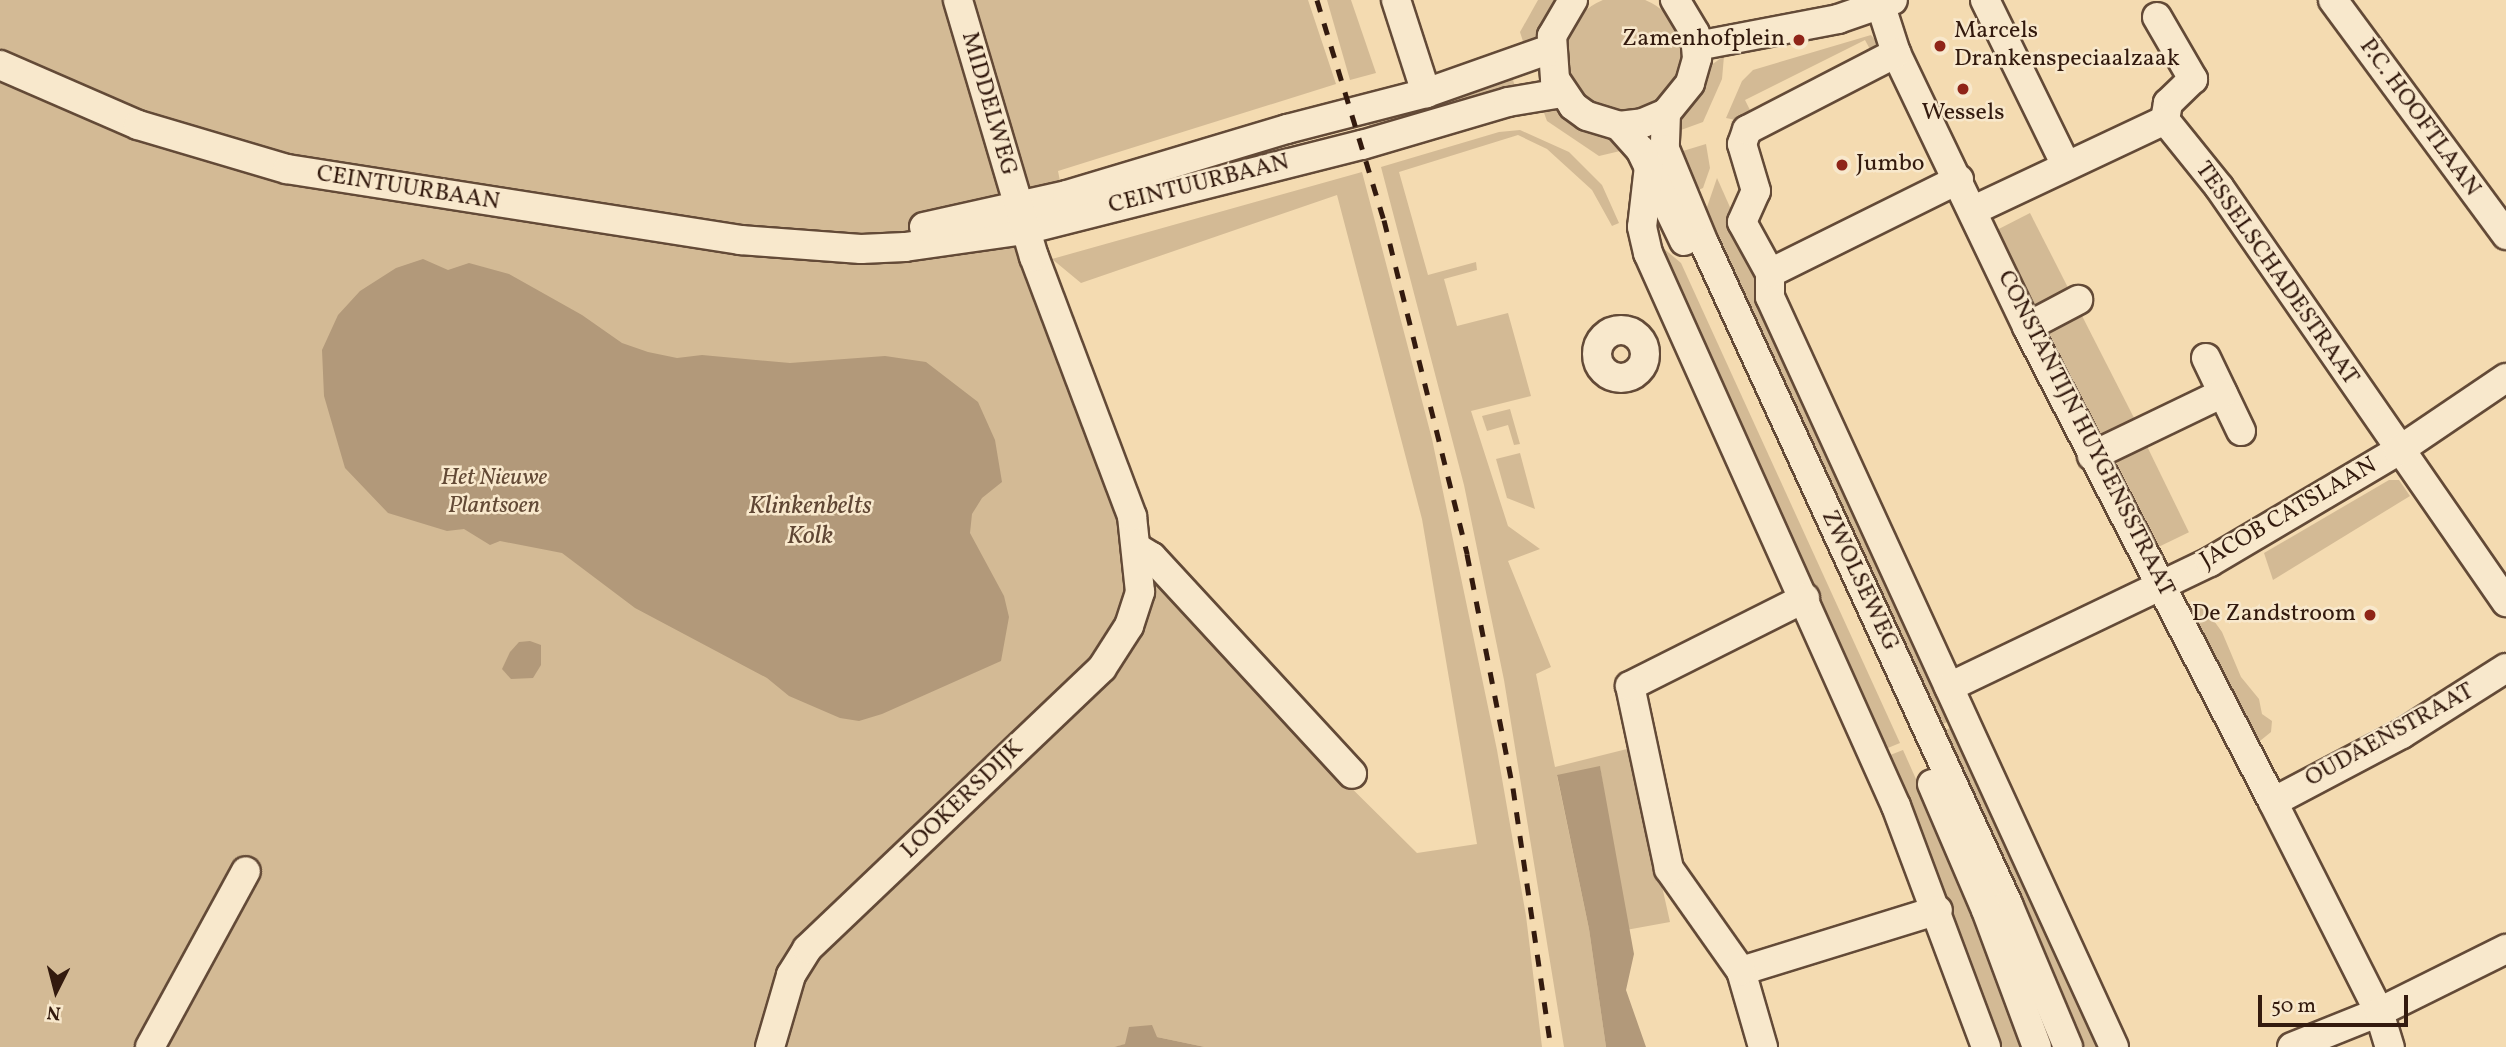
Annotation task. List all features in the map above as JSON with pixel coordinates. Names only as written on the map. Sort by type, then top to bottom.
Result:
[{"type":"street","name":"MIDDELWEG","points":[[958,0],[1021,219]]},
{"type":"street","points":[[1396,0],[1426,93]]},
{"type":"street","points":[[1573,0],[1556,23],[1550,49],[1562,93],[1587,116],[1619,126],[1643,123],[1666,113],[1690,83],[1697,46],[1690,22],[1675,0]]},
{"type":"street","points":[[1985,0],[2066,166]]},
{"type":"street","name":"P.C. HOOFTLAAN","points":[[2333,0],[2506,235]]},
{"type":"street","points":[[1697,46],[1838,19],[1884,2]]},
{"type":"street","name":"CONSTANTIJN HUYGENSSTRAAT","points":[[1884,2],[1896,52],[1974,210],[2027,327],[2379,1012],[2390,1047]]},
{"type":"street","points":[[1974,210],[2165,120],[2168,103],[2193,79],[2157,17]]},
{"type":"street","name":"CEINTUURBAAN","points":[[1021,219],[1426,93],[1550,49]]},
{"type":"street","points":[[1896,52],[1747,130],[1742,144],[1756,191],[1742,222],[1770,273],[1959,179]]},
{"type":"street","name":"CEINTUURBAAN","points":[[0,65],[138,125],[287,169],[740,240],[832,244],[1021,219],[1362,145],[1508,102],[1562,93]]},
{"type":"street","name":"ZWOLSEWEG","points":[[1666,113],[1665,149],[1704,243],[2008,904],[2068,1047]]},
{"type":"street","name":"TESSELSCHADESTRAAT","points":[[2165,120],[2219,187],[2398,451],[2506,601]]},
{"type":"street","name":"ZWOLSEWEG","points":[[1619,126],[1632,137],[1649,166],[1925,768],[1986,910],[2037,1047]]},
{"type":"street","points":[[1649,166],[1642,227],[1648,253],[1805,598],[1938,910],[1986,1047]]},
{"type":"street","name":"LOOKERSDIJK","points":[[770,1047],[791,975],[807,949],[1102,668],[1137,609],[1139,549],[1132,516],[1021,219]]},
{"type":"street","name":"ZWOLSEWEG","points":[[1770,273],[1770,297],[2114,1047]]},
{"type":"street","points":[[2027,327],[2078,300]]},
{"type":"street","points":[[1645,348],[1684,334]]},
{"type":"street","points":[[2206,358],[2241,431]]},
{"type":"street","name":"JACOB CATSLAAN","points":[[1949,687],[2210,562],[2398,451],[2506,378]]},
{"type":"street","points":[[2092,456],[2223,393]]},
{"type":"street","points":[[1139,549],[1152,557],[1352,774]]},
{"type":"street","points":[[1763,1047],[1741,971],[1669,869],[1630,687],[1805,598]]},
{"type":"street","name":"OUDAENSTRAAT","points":[[2273,802],[2402,734],[2506,668]]},
{"type":"street","points":[[150,1047],[246,870]]},
{"type":"street","points":[[1741,971],[1938,910]]},
{"type":"street","points":[[2298,1046],[2379,1012],[2506,949]]},
{"type":"green space","points":[[1624,-4],[1646,0],[1665,13],[1678,32],[1682,54],[1678,76],[1665,95],[1646,108],[1624,112],[1602,108],[1583,95],[1570,76],[1566,54],[1570,32],[1583,13],[1602,0]]},
{"type":"green space","name":"Het Nieuwe Plantsoen","points":[[0,0],[1308,0],[1336,84],[1058,171],[1060,181],[1004,198],[1132,539],[1136,577],[1112,644],[798,946],[763,1047],[0,1047]]},
{"type":"green space","points":[[1327,0],[1351,0],[1376,73],[1350,80]]},
{"type":"green space","points":[[1538,0],[1564,0],[1527,54],[1520,32]]},
{"type":"green space","points":[[1871,35],[1879,45],[1872,53],[1865,40],[1745,100],[1751,112],[1741,121],[1726,118],[1742,81],[1753,70]]},
{"type":"green space","points":[[1724,56],[1722,79],[1703,122],[1670,134],[1707,68]]},
{"type":"green space","points":[[1511,72],[1517,95],[1372,136],[1367,119]]},
{"type":"green space","points":[[1540,102],[1547,102],[1633,148],[1599,156],[1547,121]]},
{"type":"green space","points":[[1520,130],[1569,152],[1602,185],[1619,223],[1612,226],[1592,190],[1547,149],[1518,135],[1399,172],[1428,275],[1476,262],[1477,270],[1444,279],[1457,326],[1508,313],[1531,396],[1471,411],[1508,526],[1540,549],[1508,561],[1551,667],[1536,674],[1555,767],[1631,748],[1670,922],[1626,930],[1600,767],[1557,776],[1589,929],[1606,1047],[1564,1047],[1504,680],[1464,485],[1381,167],[1499,132]]},
{"type":"green space","points":[[1706,144],[1710,168],[1703,188],[1691,193],[1673,154]]},
{"type":"green space","points":[[1362,172],[1432,439],[1497,750],[1526,916],[1542,1047],[1205,1047],[1157,1037],[1114,1047],[777,1047],[814,955],[1120,653],[1147,562],[1311,748],[1417,853],[1477,844],[1422,519],[1337,195],[1081,283],[1052,259]]},
{"type":"green space","points":[[1717,178],[1956,719],[1940,725],[1706,210]]},
{"type":"green space","points":[[2030,213],[2073,298],[2037,316],[1994,231]]},
{"type":"green space","points":[[1656,242],[1681,263],[1900,743],[1883,750]]},
{"type":"green space","points":[[2078,308],[2139,428],[2105,446],[2043,326]]},
{"type":"green space","points":[[1510,409],[1520,444],[1514,445],[1508,425],[1487,431],[1482,416]]},
{"type":"green space","points":[[2142,436],[2189,532],[2155,549],[2108,453]]},
{"type":"green space","points":[[1520,453],[1535,509],[1507,498],[1496,459]]},
{"type":"green space","points":[[2389,480],[2399,480],[2410,496],[2273,580],[2264,553]]},
{"type":"green space","points":[[2201,603],[2222,632],[2241,677],[2259,699],[2262,714],[2272,721],[2271,732],[2255,745],[2188,610]]},
{"type":"green space","points":[[1960,726],[2108,1047],[2083,1047],[1943,730]]},
{"type":"green space","points":[[1903,750],[1941,835],[2023,1047],[1995,1047],[1885,757]]},
{"type":"water","name":"Klinkenbelts Kolk","points":[[423,259],[448,270],[469,263],[509,274],[582,315],[622,343],[677,358],[702,355],[790,363],[885,356],[926,362],[978,402],[995,440],[1002,482],[982,498],[972,514],[970,533],[1004,596],[1009,617],[1001,661],[882,714],[859,721],[840,718],[789,696],[767,678],[635,608],[562,553],[500,541],[490,545],[464,529],[447,531],[388,513],[345,468],[324,396],[322,350],[338,315],[360,291],[396,268]]},
{"type":"water","points":[[530,641],[541,645],[541,665],[533,678],[511,679],[502,669],[510,652],[519,642]]},
{"type":"water","points":[[1600,766],[1634,954],[1626,990],[1646,1047],[1606,1047],[1589,929],[1557,775]]},
{"type":"water","points":[[1152,1025],[1157,1037],[1205,1047],[1114,1047],[1125,1044],[1129,1027]]},
{"type":"railway","points":[[1317,0],[1384,220],[1467,554],[1513,788],[1551,1047]]},
{"type":"place","name":"Zamenhofplein","points":[[1799,40]]},
{"type":"place","name":"Marcels Drankenspeciaalzaak","points":[[1940,46]]},
{"type":"place","name":"Wessels","points":[[1963,89]]},
{"type":"place","name":"Jumbo","points":[[1842,165]]},
{"type":"place","name":"De Zandstroom","points":[[2370,615]]}]
